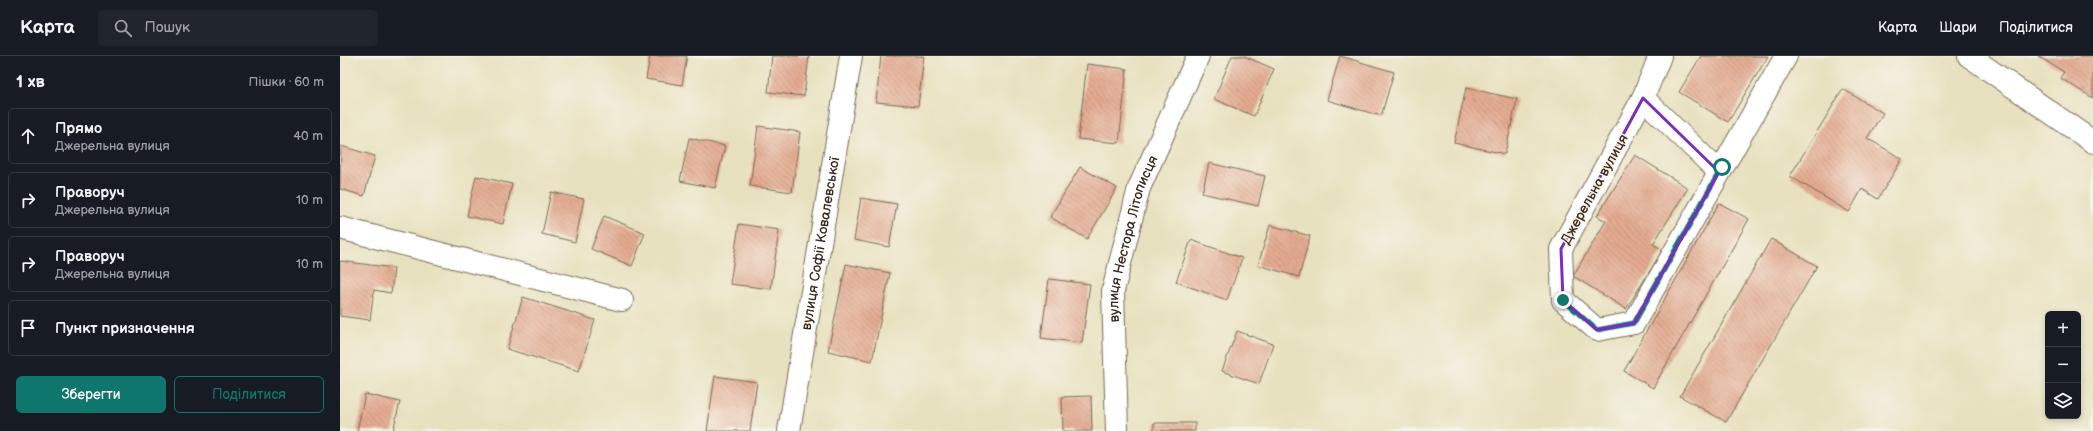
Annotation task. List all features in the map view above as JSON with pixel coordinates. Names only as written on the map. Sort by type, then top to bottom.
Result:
[{"type":"street","name":"вулиця Софії Ковалевської","points":[[789,431],[851,56]]},
{"type":"street","name":"вулиця Нестора Літописця","points":[[1117,431],[1113,291],[1139,188],[1198,56]]},
{"type":"street","name":"Джерельна вулиця","points":[[1660,56],[1643,98],[1561,249],[1563,300],[1597,330],[1634,323],[1786,56]]},
{"type":"street","points":[[1969,56],[2093,142]]},
{"type":"street","points":[[1643,98],[1719,172]]},
{"type":"street","points":[[340,228],[622,300]]},
{"type":"highlighted area","points":[[1643,98],[1719,172],[1634,323],[1597,330],[1563,300],[1561,249]]},
{"type":"building","points":[[650,56],[687,56],[682,85],[646,79]]},
{"type":"building","points":[[772,56],[809,56],[804,96],[768,92]]},
{"type":"building","points":[[881,56],[924,56],[918,106],[876,102]]},
{"type":"building","points":[[1232,56],[1244,56],[1274,69],[1254,116],[1214,99]]},
{"type":"building","points":[[1340,56],[1394,72],[1381,116],[1327,100]]},
{"type":"building","points":[[1701,56],[1768,56],[1728,122],[1679,92]]},
{"type":"building","points":[[2038,56],[2093,56],[2093,98],[2060,78],[2064,72]]},
{"type":"building","points":[[1087,64],[1127,69],[1119,143],[1078,139]]},
{"type":"building","points":[[1466,88],[1517,99],[1505,154],[1454,143]]},
{"type":"building","points":[[1843,89],[1883,113],[1867,138],[1902,159],[1878,199],[1862,189],[1849,212],[1790,176]]},
{"type":"building","points":[[758,126],[800,132],[792,192],[750,186]]},
{"type":"building","points":[[689,138],[725,146],[715,188],[680,181]]},
{"type":"building","points":[[341,146],[375,156],[364,196],[340,189]]},
{"type":"building","points":[[1635,155],[1688,188],[1653,244],[1663,250],[1626,309],[1573,276],[1606,221],[1597,216]]},
{"type":"building","points":[[1209,163],[1265,176],[1258,206],[1202,193]]},
{"type":"building","points":[[1080,167],[1117,188],[1087,239],[1050,217]]},
{"type":"building","points":[[476,176],[512,184],[503,224],[467,216]]},
{"type":"building","points":[[551,192],[584,199],[575,242],[542,234]]},
{"type":"building","points":[[861,198],[897,204],[889,247],[854,240]]},
{"type":"building","points":[[1719,203],[1749,219],[1653,388],[1624,371]]},
{"type":"building","points":[[604,216],[645,233],[632,266],[591,249]]},
{"type":"building","points":[[739,224],[779,230],[771,289],[730,284]]},
{"type":"building","points":[[1270,225],[1310,236],[1299,277],[1258,265]]},
{"type":"building","points":[[1771,239],[1817,266],[1726,422],[1680,396]]},
{"type":"building","points":[[1191,240],[1242,258],[1227,300],[1176,282]]},
{"type":"building","points":[[340,261],[394,268],[391,293],[374,290],[370,320],[340,316]]},
{"type":"building","points":[[846,264],[890,273],[872,361],[828,351]]},
{"type":"building","points":[[1049,279],[1090,284],[1082,343],[1041,338]]},
{"type":"building","points":[[523,297],[595,320],[579,371],[507,349]]},
{"type":"building","points":[[1237,331],[1273,344],[1259,384],[1222,371]]},
{"type":"building","points":[[715,376],[757,382],[750,431],[707,431]]},
{"type":"building","points":[[365,394],[400,402],[393,431],[357,431]]},
{"type":"building","points":[[1091,396],[1092,431],[1063,431],[1062,397]]},
{"type":"building","points":[[1154,423],[1195,423],[1195,431],[1154,431]]},
{"type":"route","points":[[1563,300],[1597,330],[1634,323],[1722,167]]}]
